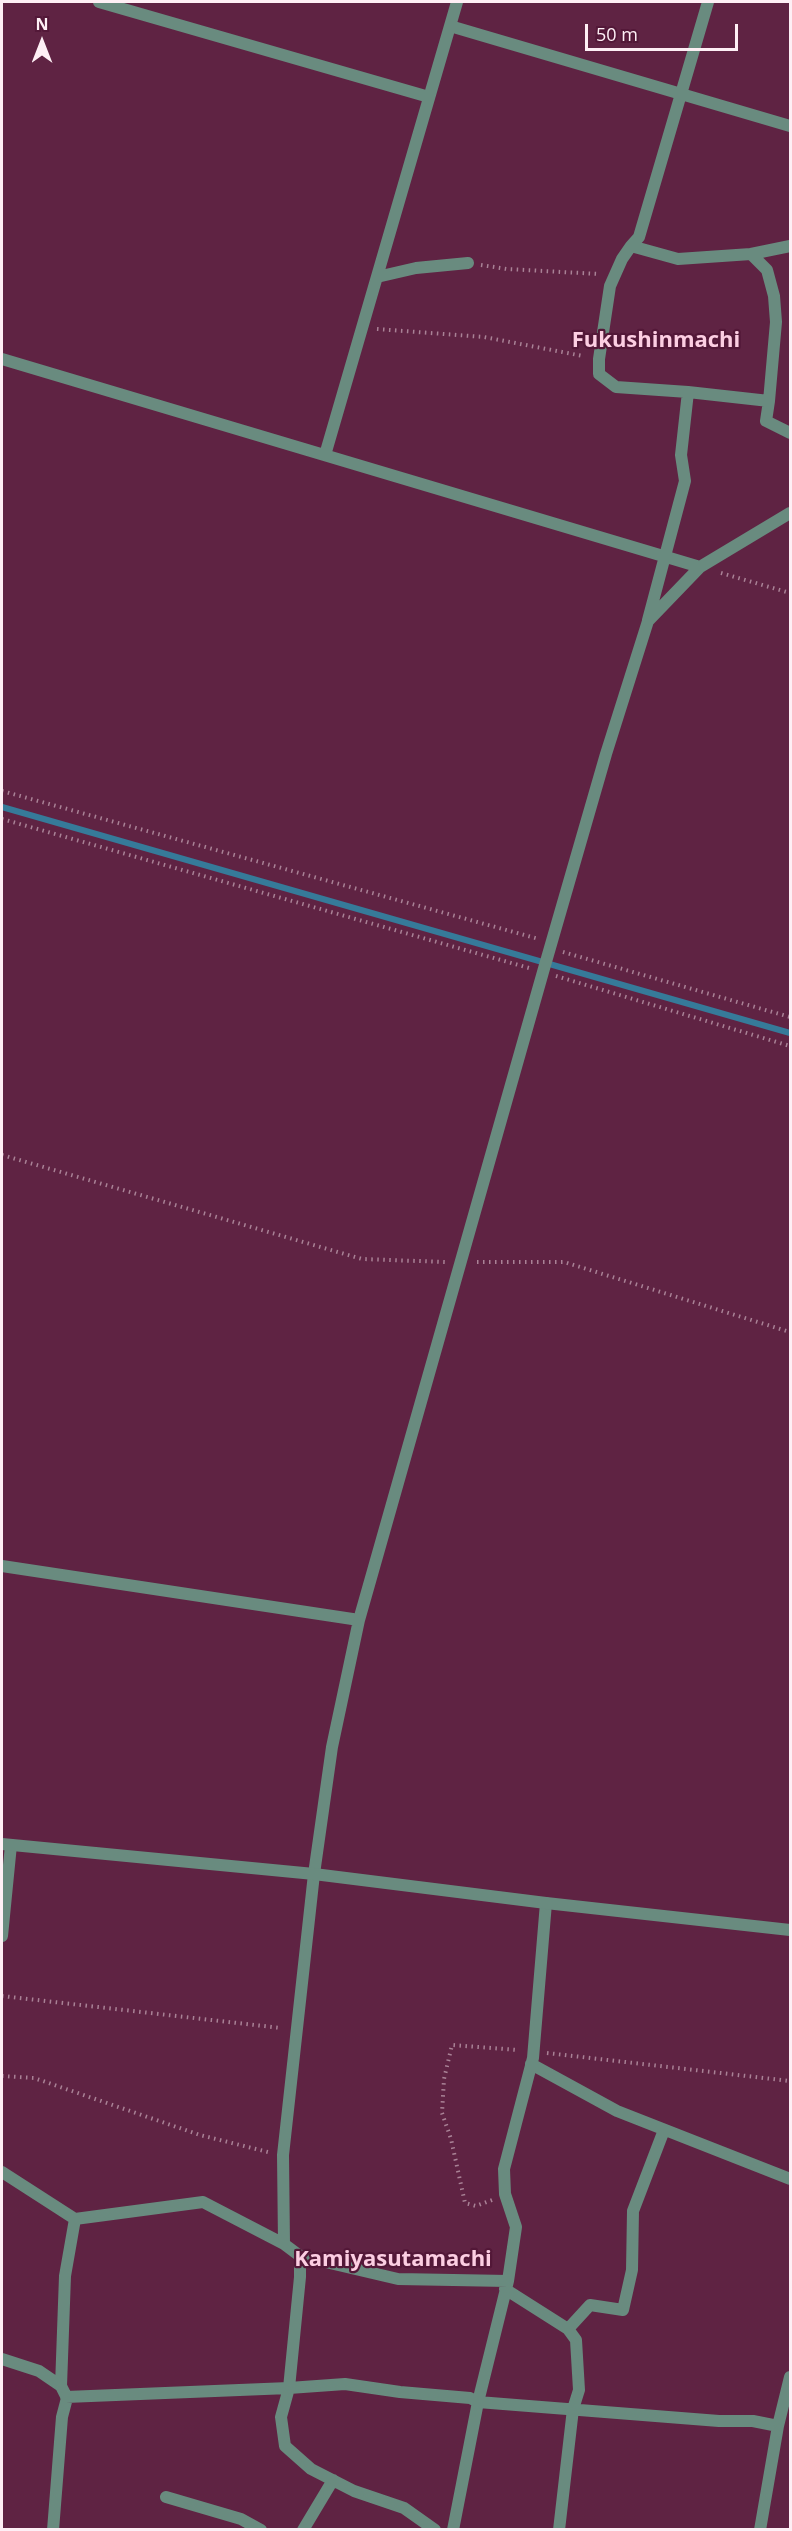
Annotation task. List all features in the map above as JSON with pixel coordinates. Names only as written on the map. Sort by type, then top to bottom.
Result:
[{"type":"street","points":[[99,2],[429,97]]},
{"type":"street","points":[[325,455],[457,2]]},
{"type":"street","points":[[708,2],[639,237],[622,259],[610,286],[599,359],[599,374],[616,387],[769,401]]},
{"type":"street","points":[[450,26],[790,126]]},
{"type":"street","points":[[631,246],[678,259],[751,254],[790,246]]},
{"type":"street","points":[[751,254],[767,270],[774,296],[776,322],[766,421],[790,433]]},
{"type":"street","points":[[377,277],[416,268],[468,263]]},
{"type":"street","points":[[2,359],[700,567]]},
{"type":"street","points":[[284,2244],[283,2155],[314,1874],[332,1747],[359,1620],[606,754],[648,621],[685,481],[681,455],[688,392]]},
{"type":"street","points":[[648,621],[700,567],[790,513]]},
{"type":"street","points":[[2,1566],[359,1620]]},
{"type":"street","points":[[2,1936],[6,1844],[314,1874],[790,1930]]},
{"type":"street","points":[[453,2529],[478,2402],[506,2285],[516,2227],[505,2194],[504,2169],[532,2058],[546,1903]]},
{"type":"street","points":[[532,2058],[617,2111],[790,2179]]},
{"type":"street","points":[[568,2329],[590,2305],[623,2310],[632,2270],[633,2211],[664,2130]]},
{"type":"street","points":[[2,2172],[75,2219],[203,2202],[284,2244],[300,2256],[398,2279],[506,2285],[568,2329],[576,2340],[579,2390],[573,2409],[559,2529]]},
{"type":"street","points":[[53,2529],[64,2391],[66,2277],[75,2219]]},
{"type":"street","points":[[300,2256],[289,2388],[281,2417],[285,2446],[311,2469],[354,2491],[404,2508],[435,2529]]},
{"type":"street","points":[[2,2359],[39,2371],[64,2391],[289,2388],[345,2384],[400,2392],[470,2398],[478,2402],[718,2421],[753,2421],[778,2426]]},
{"type":"street","points":[[760,2529],[778,2426],[790,2379]]},
{"type":"street","points":[[303,2529],[333,2480]]},
{"type":"street","points":[[166,2497],[241,2519],[261,2529]]},
{"type":"path","points":[[468,263],[507,269],[615,275]]},
{"type":"path","points":[[362,328],[484,337],[599,359]]},
{"type":"path","points":[[700,567],[790,593]]},
{"type":"path","points":[[2,791],[551,946],[790,1017]]},
{"type":"path","points":[[2,819],[543,972],[790,1046]]},
{"type":"path","points":[[2,1155],[362,1259],[564,1262],[790,1332]]},
{"type":"path","points":[[2,1996],[297,2030]]},
{"type":"path","points":[[505,2194],[476,2206],[465,2203],[451,2139],[442,2113],[444,2079],[452,2045],[532,2058],[790,2081]]},
{"type":"path","points":[[2,2076],[34,2078],[200,2135],[283,2155]]},
{"type":"waterway","points":[[2,807],[790,1033]]},
{"type":"district","name":"Fukushinmachi","points":[[656,341]]},
{"type":"district","name":"Kamiyasutamachi","points":[[393,2260]]}]
